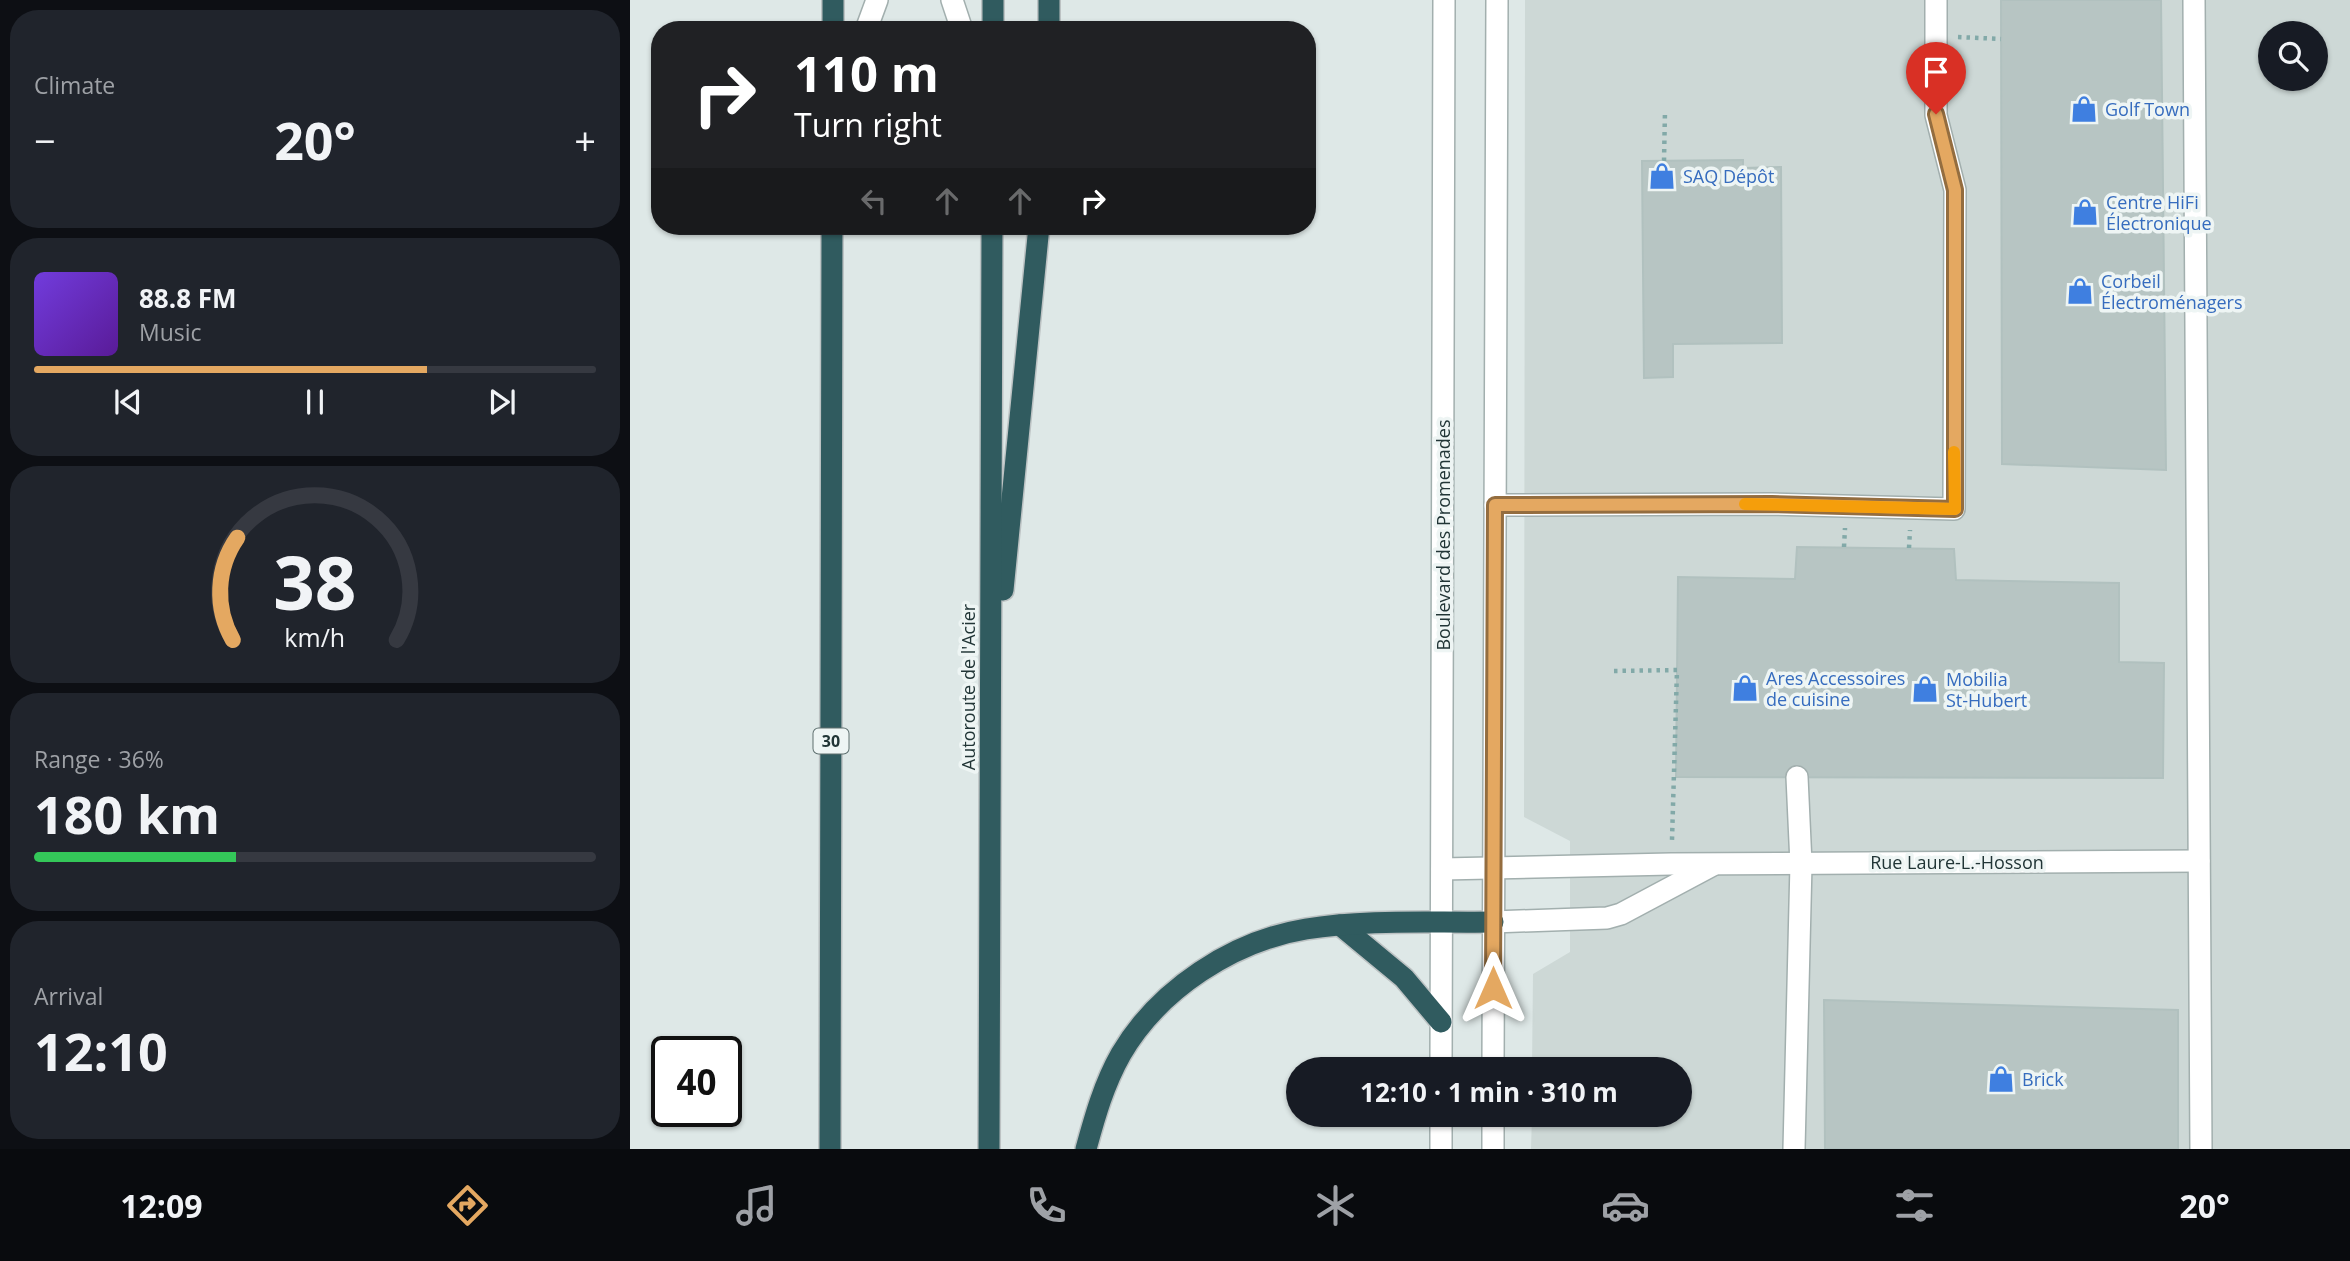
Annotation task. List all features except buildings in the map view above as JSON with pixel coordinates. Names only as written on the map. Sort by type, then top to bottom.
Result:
[{"type":"highway","points":[[833,0],[833,21]]},
{"type":"highway","points":[[993,0],[993,21]]},
{"type":"highway","points":[[1049,0],[1049,21]]},
{"type":"highway","name":"30","points":[[830,1149],[832,235]]},
{"type":"highway","name":"Autoroute de l'Acier","points":[[989,1149],[992,235]]},
{"type":"highway","points":[[990,717],[1038,235]]},
{"type":"highway","points":[[1086,1149],[1107,1081],[1122,1053],[1141,1026],[1171,996],[1208,967],[1251,945],[1288,933],[1340,925],[1493,922]]},
{"type":"highway","points":[[1340,925],[1404,978],[1441,1022]]},
{"type":"street","points":[[869,21],[877,0]]},
{"type":"street","points":[[952,0],[959,21]]},
{"type":"street","name":"Boulevard des Promenades","points":[[1441,1057],[1444,0]]},
{"type":"street","points":[[1493,1057],[1497,0]]},
{"type":"street","points":[[1495,505],[1772,504],[1955,509],[1955,190],[1936,114],[1936,0]]},
{"type":"street","points":[[2194,0],[2201,1149]]},
{"type":"street","points":[[1794,1149],[1801,863],[1797,777]]},
{"type":"street","name":"Rue Laure-L.-Hosson","points":[[1442,869],[1671,864],[2199,861]]},
{"type":"street","name":"Rue Laure-L.-Hosson","points":[[1493,922],[1607,918],[1621,914],[1714,864]]},
{"type":"street","points":[[1441,1127],[1441,1149]]},
{"type":"street","points":[[1493,1127],[1493,1149]]},
{"type":"path","points":[[1936,36],[2001,39]]},
{"type":"path","points":[[1664,161],[1665,111]]},
{"type":"path","points":[[1614,671],[1677,670],[1671,864]]},
{"type":"shaded area","points":[[1525,0],[2350,0],[2350,1149],[1531,1149],[1532,1127],[1692,1127],[1692,1057],[1532,1057],[1533,974],[1570,952],[1570,841],[1524,817]]},
{"type":"slow traffic","points":[[1745,504],[1955,509],[1954,452]]},
{"type":"place","name":"Golf Town","points":[[2084,109]]},
{"type":"place","name":"SAQ Dépôt","points":[[1662,176]]},
{"type":"place","name":"Centre HiFi Électronique","points":[[2085,212]]},
{"type":"place","name":"Corbeil Électroménagers","points":[[2080,291]]},
{"type":"place","name":"Ares Accessoires de cuisine","points":[[1745,688]]},
{"type":"place","name":"Mobilia St-Hubert","points":[[1925,689]]},
{"type":"place","name":"Brick","points":[[2001,1079]]},
{"type":"route","points":[[1493,988],[1495,505],[1772,504],[1955,509],[1955,190],[1936,114]]}]
